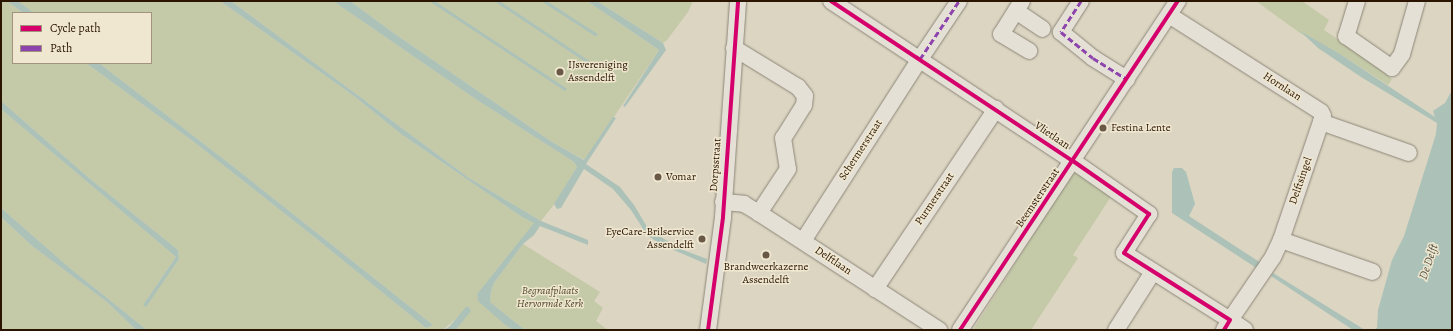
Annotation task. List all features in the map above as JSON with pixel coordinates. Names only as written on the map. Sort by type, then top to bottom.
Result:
[{"type":"street","name":"Dorpsstraat","points":[[708,330],[723,217],[738,1]]},
{"type":"street","name":"Vlietlaan","points":[[831,1],[920,58],[1149,214],[1124,253],[1227,325]]},
{"type":"street","name":"Schermerstraat","points":[[802,241],[920,58],[959,1]]},
{"type":"street","points":[[1081,1],[1061,32],[1093,58],[1127,79]]},
{"type":"street","points":[[1169,15],[1178,1]]},
{"type":"street","points":[[1357,1],[1346,36],[1392,68],[1402,54],[1417,1]]},
{"type":"street","points":[[1029,51],[1001,34],[1019,6],[1043,29]]},
{"type":"street","name":"Beemsterstraat","points":[[960,330],[1169,15]]},
{"type":"street","name":"Hornlaan","points":[[1169,15],[1321,112],[1321,122]]},
{"type":"street","points":[[734,48],[798,87],[805,96],[804,105],[783,138],[788,169],[759,213]]},
{"type":"street","name":"Purmerstraat","points":[[875,289],[996,110]]},
{"type":"street","points":[[1321,122],[1409,153]]},
{"type":"street","name":"Delftsingel","points":[[1227,325],[1273,257],[1281,240],[1321,122]]},
{"type":"street","name":"Delftlaan","points":[[723,202],[744,204],[939,330]]},
{"type":"street","points":[[1281,240],[1373,272]]},
{"type":"street","points":[[1116,330],[1153,272]]},
{"type":"street","points":[[1227,325],[1245,330]]},
{"type":"green space","points":[[1,1],[7,1],[22,12],[12,12],[12,64],[87,64],[194,142],[426,328],[433,325],[239,171],[100,64],[152,64],[152,12],[33,12],[18,1],[220,1],[354,96],[401,134],[522,217],[535,223],[477,294],[479,301],[513,330],[456,330],[469,307],[443,330],[147,330],[71,269],[1,208],[1,109],[176,257],[143,305],[162,283],[179,259],[178,250],[89,178],[1,101]]},
{"type":"green space","points":[[231,1],[333,1],[477,100],[574,162],[577,167],[556,202],[541,221],[469,178]]},
{"type":"green space","name":"IJsvereniging Assendelft","points":[[350,1],[587,1],[659,50],[585,160],[552,142],[395,34]]},
{"type":"green space","points":[[597,1],[693,1],[688,12],[667,40],[663,43]]},
{"type":"green space","points":[[1256,1],[1302,1],[1329,20],[1324,30],[1376,65],[1392,79],[1388,85],[1340,54],[1300,33]]},
{"type":"green space","points":[[1077,173],[1112,195],[1073,255],[1078,258],[1031,330],[973,330],[1071,175]]},
{"type":"green space","points":[[1,217],[31,245],[107,302],[136,330],[1,330]]},
{"type":"green space","name":"Begraafplaats Hervormde Kerk","points":[[523,244],[600,292],[594,301],[603,308],[596,321],[608,330],[525,330],[490,302],[491,291],[494,283]]},
{"type":"water","points":[[7,1],[18,1],[33,12],[22,12]]},
{"type":"water","points":[[220,1],[231,1],[469,178],[541,221],[588,240],[588,245],[540,226],[534,235],[523,244],[494,283],[491,291],[490,302],[525,330],[513,330],[503,323],[478,301],[477,294],[534,223],[522,217],[401,134],[354,96]]},
{"type":"water","points":[[333,1],[350,1],[395,34],[552,142],[584,160],[613,117],[616,118],[586,164],[620,187],[634,205],[649,230],[683,250],[707,259],[706,264],[660,244],[647,235],[631,210],[613,189],[584,169],[561,208],[557,209],[554,204],[577,167],[574,162],[477,100]]},
{"type":"water","points":[[587,1],[597,1],[663,43],[666,50],[625,107],[623,106],[659,50]]},
{"type":"water","name":"De Delft","points":[[1300,31],[1340,54],[1435,117],[1433,111],[1445,103],[1452,90],[1452,330],[1373,330],[1377,328],[1378,310],[1392,260],[1404,236],[1436,134],[1437,123],[1361,77],[1318,48]]},
{"type":"water","points":[[87,64],[100,64],[239,171],[433,325],[426,328],[194,142]]},
{"type":"water","points":[[1,101],[89,178],[178,250],[179,259],[146,307],[143,305],[176,257],[1,109]]},
{"type":"water","points":[[1174,168],[1182,168],[1186,172],[1195,204],[1189,216],[1261,263],[1258,269],[1172,213],[1172,172]]},
{"type":"water","points":[[1,208],[71,269],[147,330],[136,330],[107,302],[31,245],[1,217]]},
{"type":"water","points":[[1273,273],[1365,330],[1353,330],[1271,276]]},
{"type":"water","points":[[466,307],[469,307],[471,311],[456,330],[443,330],[449,327]]},
{"type":"waterway","points":[[432,1],[565,89]]},
{"type":"waterway","points":[[497,1],[587,61]]},
{"type":"waterway","points":[[544,1],[595,34]]},
{"type":"marked path","points":[[916,56],[920,59],[959,1]]},
{"type":"marked path","points":[[1081,1],[1061,32],[1093,58],[1127,79]]},
{"type":"cycle path","points":[[708,330],[723,217],[738,1]]},
{"type":"cycle path","points":[[831,1],[1073,161],[1149,214],[1124,253],[1230,320],[1224,330]]},
{"type":"cycle path","points":[[960,330],[1178,1]]},
{"type":"place","name":"IJsvereniging Assendelft","points":[[560,72]]},
{"type":"place","name":"Festina Lente","points":[[1103,128]]},
{"type":"place","name":"Vomar","points":[[658,177]]},
{"type":"place","name":"EyeCare-Brilservice Assendelft","points":[[702,239]]},
{"type":"place","name":"Brandweerkazerne Assendelft","points":[[766,255]]}]
